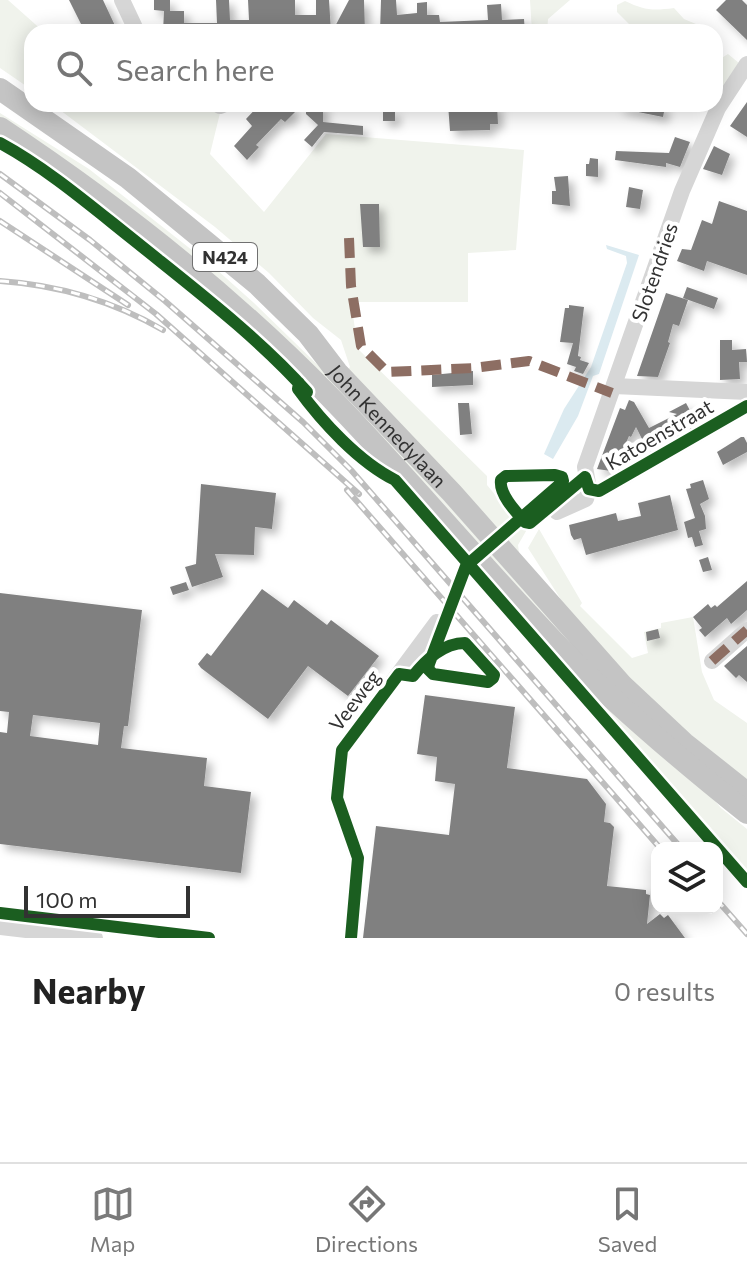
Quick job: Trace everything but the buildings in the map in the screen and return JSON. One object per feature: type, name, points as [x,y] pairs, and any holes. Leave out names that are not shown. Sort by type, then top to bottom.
[{"type":"highway","name":"John Kennedylaan","points":[[0,89],[24,106]]},
{"type":"highway","name":"John Kennedylaan","points":[[33,112],[128,178],[257,284],[308,334],[337,372],[452,493],[622,685],[684,743],[747,793]]},
{"type":"highway","name":"John Kennedylaan","points":[[0,128],[107,204],[249,322],[325,392],[394,464],[561,649],[658,741],[747,813]]},
{"type":"street","points":[[122,0],[133,24]]},
{"type":"street","points":[[134,24],[135,0]]},
{"type":"street","name":"Slotendries","points":[[723,96],[747,64]]},
{"type":"street","name":"Slotendries","points":[[589,489],[585,467],[713,112]]},
{"type":"street","name":"Katoenstraat","points":[[614,386],[747,392]]},
{"type":"street","name":"Katoenstraat","points":[[557,512],[586,499],[589,489],[599,491],[747,406]]},
{"type":"street","name":"Veeweg","points":[[351,938],[358,858],[337,798],[342,750],[437,622]]},
{"type":"street","points":[[712,661],[747,630]]},
{"type":"street","points":[[0,927],[95,938]]},
{"type":"shaded area","points":[[0,0],[8,0],[35,24],[24,24],[24,84],[0,68]]},
{"type":"shaded area","points":[[530,0],[570,0],[548,19],[548,24],[532,24]]},
{"type":"shaded area","points":[[625,1],[648,9],[674,8],[684,19],[696,24],[629,24],[617,12],[617,5]]},
{"type":"shaded area","points":[[728,54],[739,63],[723,89],[723,57]]},
{"type":"shaded area","points":[[63,112],[219,112],[210,154],[264,212],[326,134],[524,150],[516,250],[468,253],[468,302],[351,302],[358,349],[487,476],[487,485],[521,526],[529,526],[518,545],[519,553],[346,372],[350,367],[341,340],[215,227]]},
{"type":"shaded area","points":[[0,113],[89,169],[216,269],[254,303],[363,409],[629,708],[383,442],[0,119]]},
{"type":"shaded area","points":[[606,245],[639,255],[599,374],[593,376],[578,416],[553,459],[544,454],[564,409],[591,367],[627,263],[626,256],[607,249]]},
{"type":"shaded area","points":[[539,529],[582,603],[580,606],[632,658],[648,653],[644,632],[661,628],[661,623],[693,617],[702,672],[714,700],[747,723],[747,779],[720,762],[672,723],[563,609],[560,598],[528,548]]},
{"type":"shaded area","points":[[514,611],[702,786],[721,808],[747,829],[747,877],[723,850],[723,842],[716,842]]},
{"type":"railway","points":[[0,174],[90,240],[165,301],[303,422],[351,470],[676,842]]},
{"type":"railway","points":[[0,193],[156,314],[359,494]]},
{"type":"railway","points":[[0,221],[128,305]]},
{"type":"railway","points":[[0,281],[64,290],[104,302],[163,330]]},
{"type":"railway","points":[[347,490],[655,842]]},
{"type":"railway","points":[[723,907],[747,934]]},
{"type":"marked path","points":[[349,238],[351,286],[361,346],[387,372],[474,368],[529,361],[612,393]]},
{"type":"marked path","points":[[712,661],[747,630]]},
{"type":"cycle path","points":[[0,143],[69,189],[202,294],[307,392]]},
{"type":"cycle path","points":[[299,383],[298,389],[318,415],[368,463],[395,480],[747,882]]},
{"type":"cycle path","points":[[351,938],[358,858],[337,798],[342,750],[399,674],[413,676],[429,659],[436,654],[442,649],[465,643],[494,675],[493,678],[488,682],[433,674],[428,669],[429,664],[466,566],[558,486],[563,481],[562,477],[555,475],[506,476],[501,480],[508,502],[521,518],[525,522],[530,523],[585,477],[589,489],[599,491],[747,406]]},
{"type":"cycle path","points":[[0,913],[209,938]]}]
